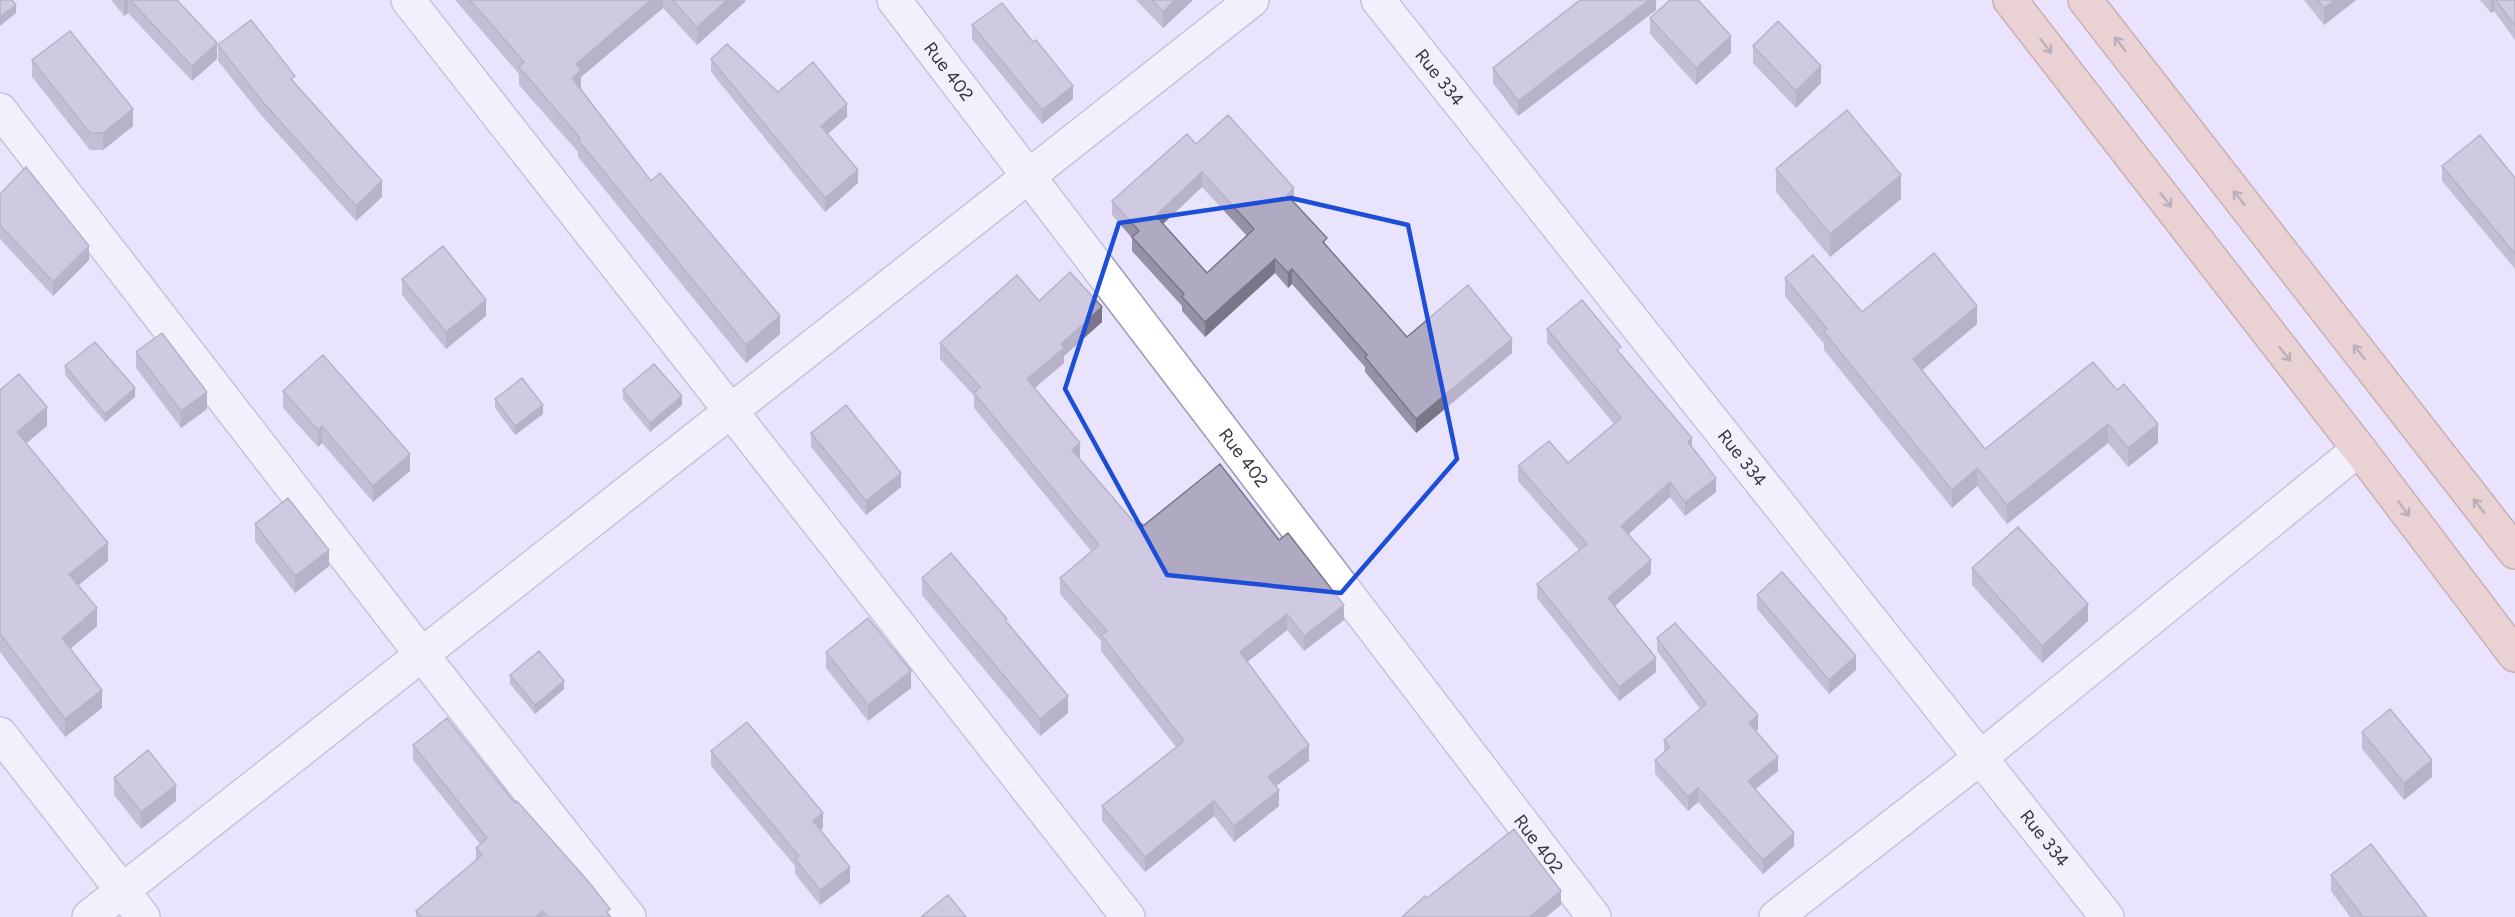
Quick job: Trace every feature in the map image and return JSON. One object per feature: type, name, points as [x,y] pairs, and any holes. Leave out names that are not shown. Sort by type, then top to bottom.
[{"type":"main road","points":[[2010,0],[2359,449],[2515,655]]},
{"type":"main road","points":[[2085,0],[2512,541]]},
{"type":"street","points":[[408,0],[1128,917]]},
{"type":"street","name":"Rue 402","points":[[894,0],[1594,917]]},
{"type":"street","points":[[89,917],[1252,0]]},
{"type":"street","name":"Rue 334","points":[[1378,0],[2106,917]]},
{"type":"street","points":[[0,110],[422,655],[629,917]]},
{"type":"street","points":[[1776,917],[1980,758],[2359,449]]},
{"type":"street","points":[[0,734],[143,917]]},
{"type":"highlighted area","points":[[1291,198],[1408,225],[1457,459],[1341,593],[1167,575],[1065,389],[1119,223]]},
{"type":"building","points":[[0,0],[12,0],[16,5],[0,17]]},
{"type":"building","points":[[130,0],[177,0],[217,43],[192,66]]},
{"type":"building","points":[[470,0],[651,0],[576,64],[581,70],[572,78],[651,181],[660,173],[780,316],[746,345],[578,140],[580,138],[519,67],[524,62]]},
{"type":"building","points":[[672,0],[727,0],[697,27]]},
{"type":"building","points":[[1152,0],[1175,0],[1163,12]]},
{"type":"building","points":[[1580,0],[1649,0],[1518,101],[1493,68]]},
{"type":"building","points":[[1670,0],[1698,0],[1731,36],[1696,68],[1650,18]]},
{"type":"building","points":[[2317,0],[2335,0],[2324,8]]},
{"type":"building","points":[[2496,0],[2515,0],[2515,26]]},
{"type":"building","points":[[1002,3],[1073,86],[1042,110],[972,25]]},
{"type":"building","points":[[251,20],[295,76],[291,79],[382,181],[356,206],[261,100],[218,45]]},
{"type":"building","points":[[1778,21],[1821,66],[1796,91],[1753,46]]},
{"type":"building","points":[[70,31],[133,109],[103,133],[90,133],[32,60]]},
{"type":"building","points":[[727,44],[778,92],[813,62],[847,104],[821,126],[858,170],[825,198],[711,59]]},
{"type":"building","points":[[1847,110],[1901,175],[1830,234],[1776,169]]},
{"type":"building","points":[[1228,115],[1294,188],[1287,195],[1327,238],[1323,242],[1407,337],[1468,285],[1512,339],[1416,419],[1365,357],[1367,355],[1292,269],[1288,273],[1275,259],[1205,322],[1182,297],[1184,294],[1132,237],[1139,231],[1112,201],[1187,134],[1196,144]],"holes":[[[1202,172],[1254,229],[1207,273],[1156,216],[1151,220]]]},
{"type":"building","points":[[2480,135],[2515,178],[2515,254],[2442,166]]},
{"type":"building","points":[[26,167],[89,246],[53,282],[0,225],[0,194]]},
{"type":"building","points":[[443,246],[486,300],[446,332],[402,279]]},
{"type":"building","points":[[1934,253],[1977,306],[1913,359],[1985,449],[2093,362],[2117,390],[2124,384],[2158,424],[2128,448],[2108,424],[2007,505],[1977,468],[1952,490],[1824,332],[1827,329],[1785,278],[1813,255],[1862,312]]},
{"type":"building","points":[[1070,272],[1102,307],[1061,344],[1064,348],[1027,379],[1080,443],[1072,450],[1138,527],[1142,524],[1143,526],[1220,464],[1279,540],[1288,533],[1344,605],[1304,636],[1287,614],[1240,652],[1309,745],[1268,777],[1279,790],[1234,826],[1214,801],[1145,857],[1102,806],[1184,741],[1101,635],[1107,631],[1060,578],[1099,545],[974,393],[980,387],[940,343],[1017,275],[1039,301]]},
{"type":"building","points":[[1582,300],[1621,347],[1617,350],[1692,438],[1688,442],[1716,478],[1685,502],[1670,482],[1621,526],[1651,560],[1608,598],[1656,658],[1619,687],[1537,584],[1587,544],[1518,466],[1549,441],[1568,463],[1621,418],[1547,329]]},
{"type":"building","points":[[162,333],[207,392],[181,411],[136,352]]},
{"type":"building","points":[[95,342],[135,388],[105,414],[65,366]]},
{"type":"building","points":[[323,355],[410,454],[373,486],[322,426],[318,430],[283,391]]},
{"type":"building","points":[[654,364],[682,396],[650,423],[623,390]]},
{"type":"building","points":[[19,374],[47,407],[17,432],[108,543],[69,574],[97,608],[62,638],[102,690],[65,719],[0,634],[0,390]]},
{"type":"building","points":[[522,378],[543,405],[515,426],[495,399]]},
{"type":"building","points":[[846,405],[901,473],[866,501],[811,433]]},
{"type":"building","points":[[288,498],[329,550],[295,576],[255,524]]},
{"type":"building","points":[[2018,527],[2088,604],[2042,646],[1972,568]]},
{"type":"building","points":[[951,553],[1068,696],[1040,719],[922,578]]},
{"type":"building","points":[[1782,572],[1856,656],[1829,680],[1757,595]]},
{"type":"building","points":[[868,618],[911,671],[868,705],[826,652]]},
{"type":"building","points":[[1675,623],[1758,715],[1749,723],[1778,757],[1748,781],[1794,833],[1763,860],[1698,788],[1688,797],[1655,760],[1670,747],[1664,740],[1706,704],[1657,638]]},
{"type":"building","points":[[539,651],[564,681],[535,705],[510,675]]},
{"type":"building","points":[[2390,709],[2432,760],[2404,783],[2362,732]]},
{"type":"building","points":[[447,718],[515,803],[517,801],[588,881],[610,909],[607,912],[611,917],[548,917],[543,911],[536,917],[421,917],[416,911],[482,855],[476,848],[487,838],[413,745]]},
{"type":"building","points":[[747,722],[823,813],[813,821],[850,867],[820,890],[795,859],[799,856],[711,751]]},
{"type":"building","points":[[148,750],[176,785],[141,812],[114,778]]},
{"type":"building","points":[[1514,829],[1561,891],[1529,917],[1402,917],[1425,896],[1427,898]]},
{"type":"building","points":[[2371,844],[2427,917],[2363,917],[2331,875]]},
{"type":"building","points":[[948,895],[966,917],[921,917]]}]
